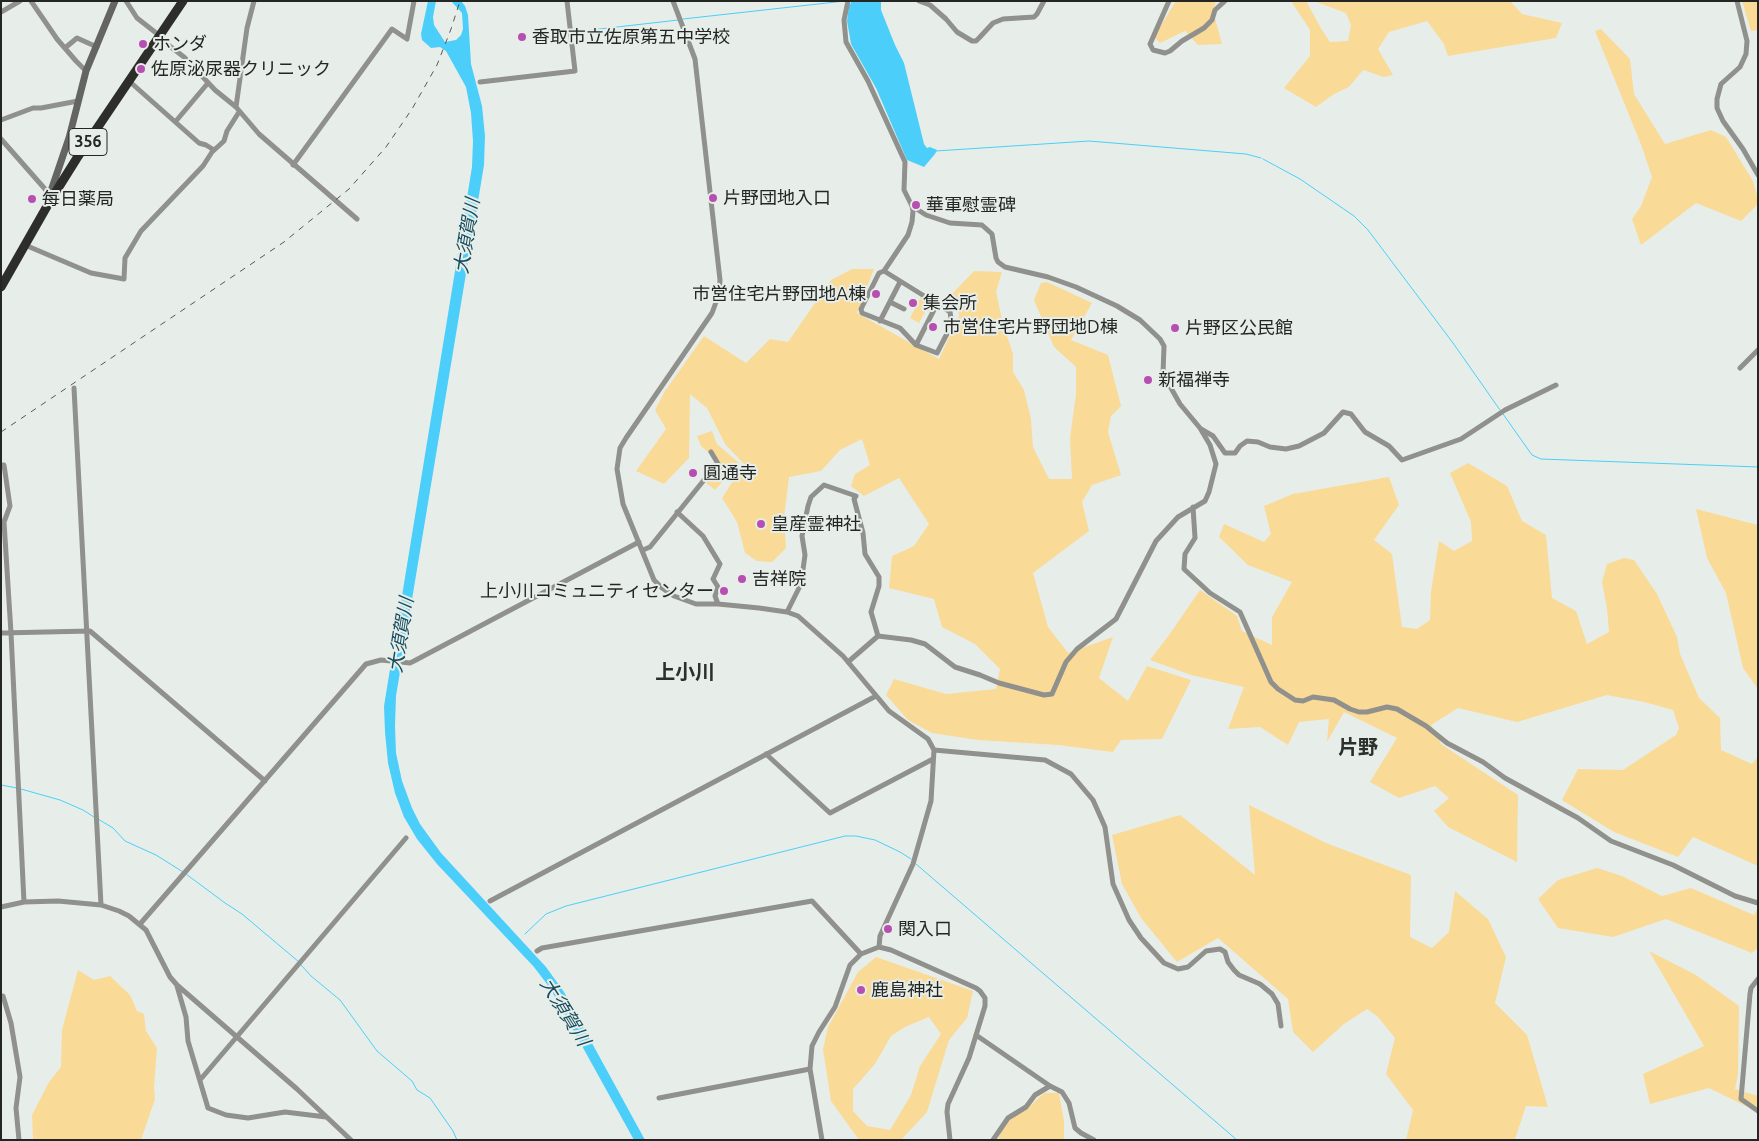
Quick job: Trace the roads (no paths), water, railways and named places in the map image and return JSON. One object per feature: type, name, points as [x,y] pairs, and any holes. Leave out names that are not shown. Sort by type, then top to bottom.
[{"type":"highway","name":"356","points":[[1,288],[50,201],[77,158],[184,1]]},
{"type":"street","points":[[1,12],[20,1]]},
{"type":"street","points":[[31,1],[65,48],[86,71]]},
{"type":"street","points":[[50,201],[52,188],[69,138],[86,71],[115,1]]},
{"type":"street","points":[[126,1],[137,18],[184,57],[259,134],[357,219]]},
{"type":"street","points":[[25,245],[91,273],[124,279],[125,258],[141,231],[203,166],[214,150],[224,141],[237,110],[247,28],[254,1]]},
{"type":"street","points":[[293,165],[392,29],[407,39],[414,1]]},
{"type":"street","points":[[480,82],[575,71],[567,1]]},
{"type":"street","points":[[673,1],[695,59],[719,287],[712,313],[629,433],[619,453],[618,469],[623,504],[654,580],[662,588],[685,602],[787,612],[798,616],[848,662],[896,717],[928,739],[934,750],[931,801],[915,855],[880,936],[879,947]]},
{"type":"street","points":[[848,1],[844,20],[846,42],[868,81],[905,162],[904,190],[912,206],[912,222],[908,234],[884,271],[879,273],[861,309],[862,313],[900,328],[916,345],[937,353],[952,324],[950,312],[884,271]]},
{"type":"street","points":[[919,1],[930,4],[957,32],[972,41],[979,38],[993,23],[1003,19],[1034,16],[1044,1]]},
{"type":"street","points":[[1168,1],[1150,44],[1153,50],[1165,53],[1204,28],[1212,20],[1215,10],[1225,1]]},
{"type":"street","points":[[1737,1],[1747,41],[1746,54],[1740,67],[1721,84],[1717,98],[1717,108],[1723,121],[1743,149],[1758,175]]},
{"type":"street","points":[[65,48],[78,38],[97,47]]},
{"type":"street","points":[[129,81],[199,143],[214,150]]},
{"type":"street","points":[[176,121],[208,83]]},
{"type":"street","points":[[1,120],[33,108],[78,101]]},
{"type":"street","points":[[1,139],[45,189],[50,201]]},
{"type":"street","points":[[848,662],[878,636],[911,640],[925,644],[955,668],[999,683],[1044,695],[1052,694],[1066,662],[1077,649],[1116,618],[1156,541],[1178,517],[1204,501],[1209,492],[1216,464],[1210,445],[1200,428],[1180,404],[1163,374],[1164,346],[1160,339],[1140,320],[1118,306],[1076,287],[1048,277],[1005,267],[996,258],[992,234],[982,225],[950,223],[931,217],[912,206]]},
{"type":"street","points":[[880,321],[900,282]]},
{"type":"street","points":[[890,302],[904,309]]},
{"type":"street","points":[[916,345],[937,304]]},
{"type":"street","points":[[1740,368],[1758,350]]},
{"type":"street","points":[[1200,428],[1213,436],[1225,453],[1235,453],[1247,441],[1258,442],[1270,447],[1286,448],[1299,446],[1319,436],[1343,412],[1351,414],[1365,432],[1389,446],[1402,460],[1461,439],[1505,410],[1556,385]]},
{"type":"street","points":[[74,388],[101,905]]},
{"type":"street","points":[[643,550],[650,546],[704,480],[720,468],[711,452]]},
{"type":"street","points":[[1,465],[4,465],[10,506],[3,522],[11,632],[24,902]]},
{"type":"street","points":[[787,612],[801,584],[805,555],[802,536],[808,506],[811,497],[824,485],[856,496],[854,500],[863,533],[865,554],[879,576],[879,586],[871,612],[878,636]]},
{"type":"street","points":[[1193,507],[1195,538],[1185,554],[1184,569],[1210,593],[1240,612],[1271,682],[1278,689],[1295,700],[1313,698],[1334,700],[1359,712],[1387,707],[1397,709],[1426,726],[1456,749],[1483,762],[1505,778],[1578,818],[1611,841],[1673,865],[1729,893],[1758,903]]},
{"type":"street","points":[[677,512],[703,536],[720,564],[713,579],[718,587],[715,596],[718,604]]},
{"type":"street","points":[[140,924],[362,668],[372,661],[388,659],[407,662],[414,661],[639,542]]},
{"type":"street","points":[[1,633],[90,631],[265,781]]},
{"type":"street","points":[[490,901],[876,696]]},
{"type":"street","points":[[934,750],[1045,760],[1071,774],[1093,800],[1105,826],[1113,884],[1129,920],[1142,938],[1164,963],[1178,969],[1188,967],[1206,951],[1220,949],[1225,952],[1228,962],[1234,970],[1240,975],[1260,984],[1272,994],[1278,1004],[1280,1026]]},
{"type":"street","points":[[766,754],[830,813],[933,759]]},
{"type":"street","points":[[200,1080],[406,838]]},
{"type":"street","points":[[1,907],[24,902],[58,901],[101,905],[119,911],[140,924],[146,930],[170,977],[177,985],[236,1038],[297,1088],[351,1140]]},
{"type":"street","points":[[537,951],[542,948],[812,901],[861,954]]},
{"type":"street","points":[[822,1140],[810,1069],[812,1046],[841,996],[849,968],[861,954],[879,947],[915,960],[980,990],[986,1002],[969,1058],[948,1104],[950,1140]]},
{"type":"street","points":[[1758,979],[1751,988],[1750,994],[1741,1099],[1758,1111]]},
{"type":"street","points":[[177,985],[186,1017],[188,1041],[208,1108],[226,1115],[248,1118],[285,1112],[326,1118]]},
{"type":"street","points":[[1,996],[3,996],[11,1023],[20,1077],[16,1108],[19,1140]]},
{"type":"street","points":[[976,1035],[1050,1086],[1062,1092],[1067,1099],[1075,1128],[1081,1134],[1094,1140]]},
{"type":"street","points":[[659,1098],[810,1069]]},
{"type":"street","points":[[993,1140],[1008,1118],[1026,1107],[1035,1095],[1050,1086]]},
{"type":"water","name":"大須賀川","points":[[428,1],[436,1],[433,17],[434,25],[445,42],[456,40],[461,35],[463,29],[462,13],[451,1],[461,1],[465,6],[468,15],[471,64],[482,106],[485,136],[484,165],[396,696],[396,753],[402,781],[420,824],[441,853],[546,967],[564,992],[645,1140],[634,1140],[550,988],[534,967],[437,864],[417,839],[404,817],[395,793],[388,763],[384,706],[472,167],[471,113],[466,87],[446,51],[440,47],[431,48],[422,40],[421,34]]},
{"type":"water","points":[[852,1],[881,1],[881,10],[904,63],[924,144],[927,148],[930,147],[937,150],[924,167],[907,160],[876,88],[851,44],[847,21],[849,6]]},
{"type":"waterway","points":[[683,19],[845,1]]},
{"type":"waterway","points":[[574,32],[678,20]]},
{"type":"waterway","points":[[936,151],[1089,141],[1246,154],[1261,158]]},
{"type":"waterway","points":[[1263,159],[1300,179],[1354,216],[1368,230],[1453,343],[1500,410]]},
{"type":"waterway","points":[[1503,414],[1532,455],[1541,459],[1758,467]]},
{"type":"waterway","points":[[1,785],[17,788]]},
{"type":"waterway","points":[[21,789],[60,800],[94,817]]},
{"type":"waterway","points":[[98,819],[113,828],[125,841],[156,855],[183,872]]},
{"type":"waterway","points":[[525,934],[546,914],[566,906],[845,836],[875,840],[911,859]]},
{"type":"waterway","points":[[916,864],[1237,1140]]},
{"type":"waterway","points":[[186,874],[242,914],[299,962]]},
{"type":"waterway","points":[[301,965],[311,976],[340,1000],[377,1051],[412,1081],[417,1090],[430,1098],[453,1131],[457,1140]]},
{"type":"railway","points":[[1,432],[284,242],[349,189],[386,147],[412,109],[437,65],[460,1]]},
{"type":"place","name":"香取市立佐原第五中学校","points":[[522,37]]},
{"type":"place","name":"ホンダ","points":[[143,44]]},
{"type":"place","name":"佐原泌尿器クリニック","points":[[141,69]]},
{"type":"place","name":"片野団地入口","points":[[713,198]]},
{"type":"place","name":"每日薬局","points":[[32,199]]},
{"type":"place","name":"華軍慰霊碑","points":[[916,205]]},
{"type":"place","name":"市営住宅片野団地A棟","points":[[876,294]]},
{"type":"place","name":"集会所","points":[[913,303]]},
{"type":"place","name":"市営住宅片野団地D棟","points":[[933,327]]},
{"type":"place","name":"片野区公民館","points":[[1175,328]]},
{"type":"place","name":"新福禅寺","points":[[1148,380]]},
{"type":"place","name":"圓通寺","points":[[693,473]]},
{"type":"place","name":"皇産霊神社","points":[[761,524]]},
{"type":"place","name":"吉祥院","points":[[742,579]]},
{"type":"place","name":"上小川コミュニティセンター","points":[[724,591]]},
{"type":"place","name":"関入口","points":[[888,929]]},
{"type":"place","name":"鹿島神社","points":[[861,990]]},
{"type":"district","name":"上小川","points":[[685,672]]},
{"type":"district","name":"片野","points":[[1358,747]]}]
